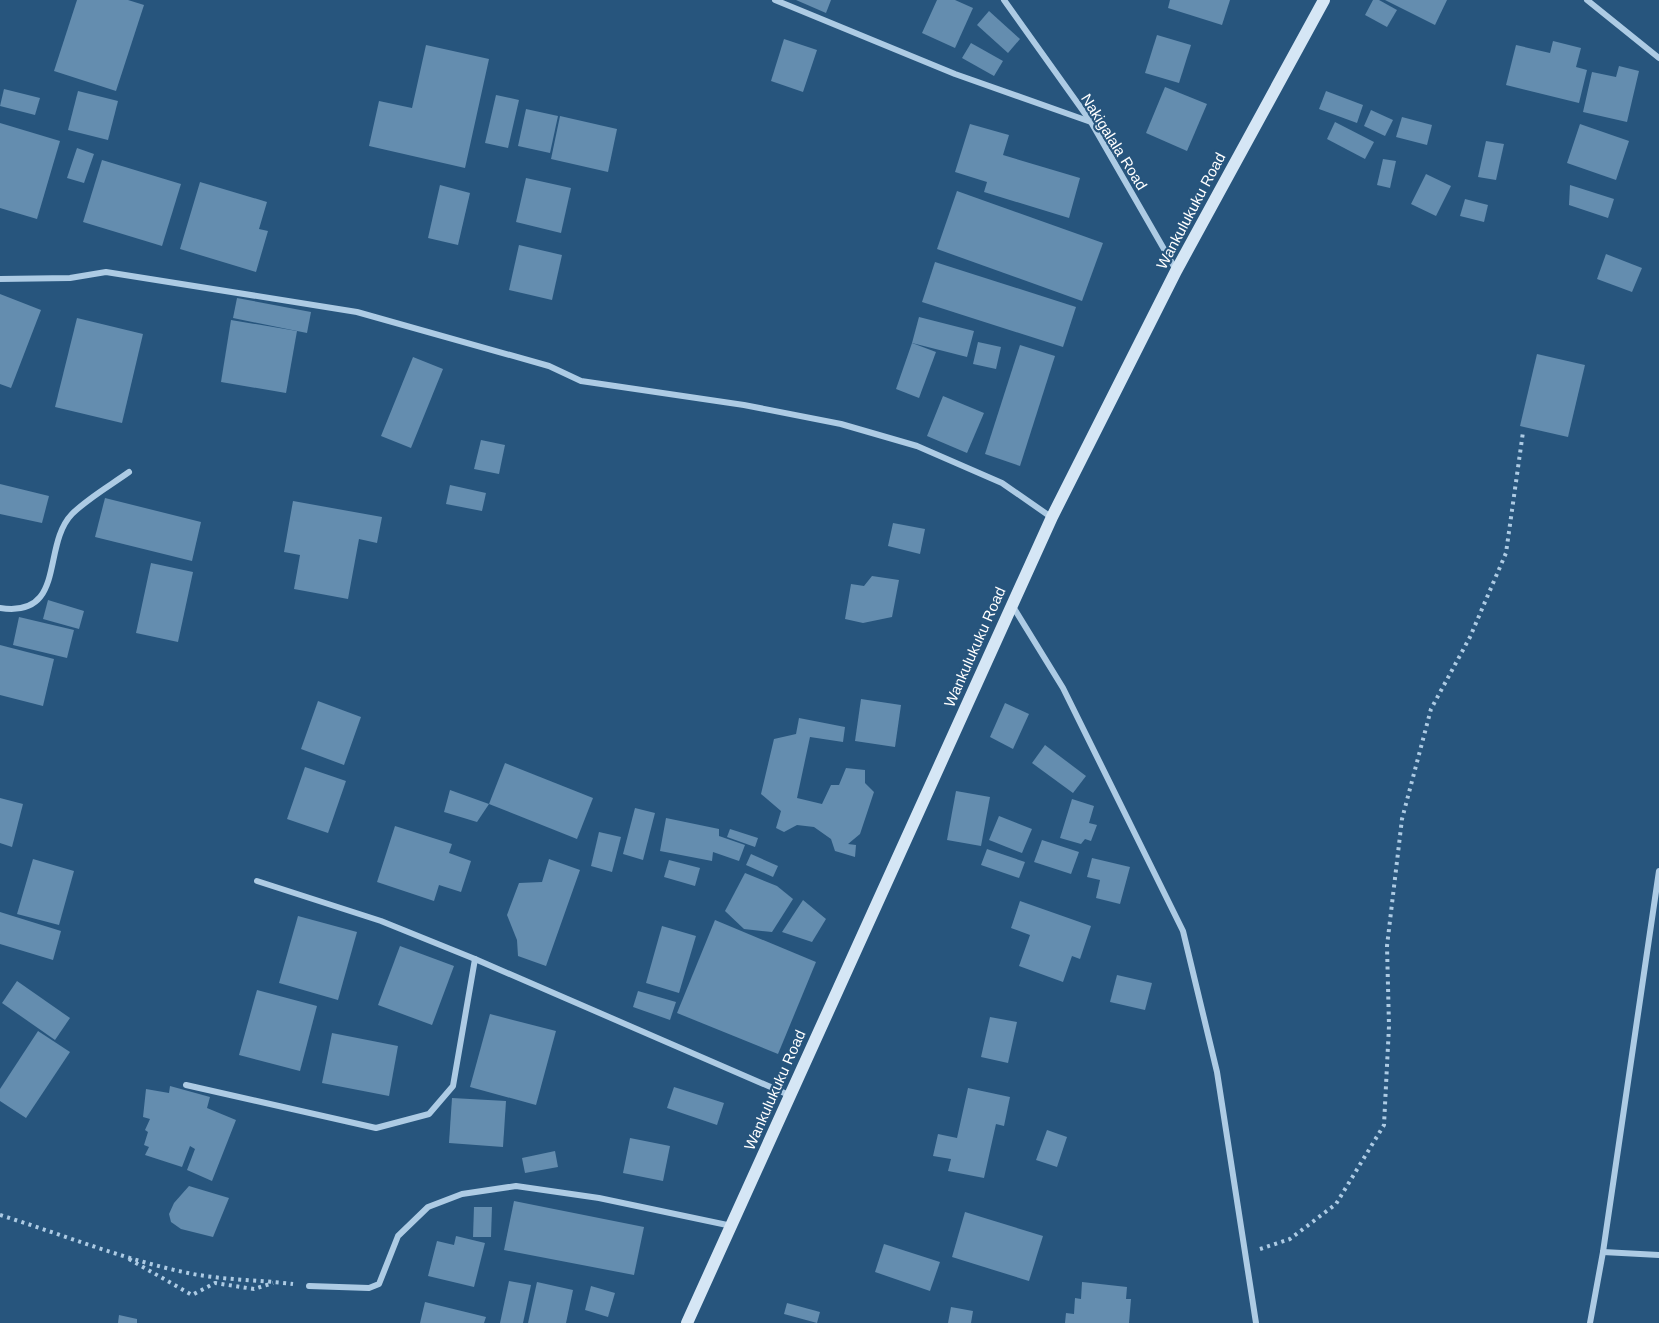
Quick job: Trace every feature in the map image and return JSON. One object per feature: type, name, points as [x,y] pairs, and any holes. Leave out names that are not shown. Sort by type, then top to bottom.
[{"type":"main road","name":"Wankulukuku Road","points":[[687,1323],[1052,517],[1176,271],[1324,0]]},
{"type":"street","points":[[775,0],[955,74],[1091,122]]},
{"type":"street","name":"Nakigalala Road","points":[[1004,0],[1091,122],[1176,271]]},
{"type":"street","points":[[1587,0],[1659,58]]},
{"type":"street","points":[[0,279],[70,278],[106,272],[357,312],[549,366],[581,381],[755,407],[841,424],[916,446],[1002,483],[1052,517]]},
{"type":"street","points":[[0,608],[18,611],[38,601],[50,578],[56,546],[71,515],[129,472]]},
{"type":"street","points":[[1011,605],[1063,688],[1183,931],[1217,1072],[1256,1323]]},
{"type":"street","points":[[1590,1323],[1603,1252],[1659,871]]},
{"type":"street","points":[[257,881],[381,921],[476,959],[789,1095]]},
{"type":"street","points":[[186,1085],[376,1128],[429,1114],[453,1086],[476,959]]},
{"type":"street","points":[[309,1286],[369,1288],[379,1284],[398,1236],[428,1207],[462,1194],[516,1186],[599,1198],[732,1226]]},
{"type":"street","points":[[1603,1252],[1659,1255]]},
{"type":"path","points":[[1245,1253],[1290,1239],[1336,1204],[1384,1125],[1389,1026],[1387,946],[1402,819],[1431,709],[1470,637],[1506,554],[1523,432]]},
{"type":"path","points":[[0,1215],[123,1256],[194,1274],[309,1286]]},
{"type":"path","points":[[123,1256],[192,1295],[215,1283],[254,1289],[277,1282]]},
{"type":"building","points":[[77,0],[128,0],[144,5],[116,91],[54,71]]},
{"type":"building","points":[[796,0],[831,0],[826,13]]},
{"type":"building","points":[[937,0],[955,0],[973,8],[955,48],[922,33]]},
{"type":"building","points":[[1170,0],[1230,0],[1222,25],[1168,8]]},
{"type":"building","points":[[1373,0],[1379,0],[1397,10],[1387,27],[1365,15]]},
{"type":"building","points":[[1385,0],[1447,0],[1435,25]]},
{"type":"building","points":[[989,11],[1020,39],[1008,53],[977,25]]},
{"type":"building","points":[[1157,35],[1191,45],[1179,83],[1145,73]]},
{"type":"building","points":[[784,39],[817,50],[803,92],[771,81]]},
{"type":"building","points":[[1553,41],[1581,48],[1576,67],[1587,70],[1579,103],[1506,85],[1516,45],[1550,53]]},
{"type":"building","points":[[971,43],[1003,61],[994,76],[962,58]]},
{"type":"building","points":[[426,45],[489,59],[465,168],[369,146],[379,101],[412,108]]},
{"type":"building","points":[[1619,66],[1639,71],[1627,122],[1583,112],[1592,72],[1616,77]]},
{"type":"building","points":[[1165,87],[1207,104],[1187,151],[1146,133]]},
{"type":"building","points":[[4,89],[40,98],[35,115],[0,106]]},
{"type":"building","points":[[78,91],[118,101],[108,140],[68,130]]},
{"type":"building","points":[[1326,91],[1363,105],[1357,123],[1319,109]]},
{"type":"building","points":[[496,95],[519,100],[508,148],[485,143]]},
{"type":"building","points":[[526,109],[558,116],[550,153],[518,146]]},
{"type":"building","points":[[1371,110],[1393,120],[1385,136],[1364,126]]},
{"type":"building","points":[[560,116],[617,129],[608,172],[551,159]]},
{"type":"building","points":[[1402,117],[1432,125],[1427,145],[1396,137]]},
{"type":"building","points":[[1335,122],[1374,142],[1365,159],[1327,139]]},
{"type":"building","points":[[0,123],[60,141],[37,219],[0,208]]},
{"type":"building","points":[[970,124],[1009,135],[1003,155],[1080,178],[1069,218],[984,192],[987,182],[955,172]]},
{"type":"building","points":[[1580,124],[1629,141],[1616,180],[1567,163]]},
{"type":"building","points":[[1486,141],[1504,144],[1496,180],[1478,177]]},
{"type":"building","points":[[77,148],[94,154],[84,183],[67,178]]},
{"type":"building","points":[[1383,159],[1396,161],[1390,188],[1377,185]]},
{"type":"building","points":[[102,160],[181,184],[162,246],[83,222]]},
{"type":"building","points":[[1426,174],[1451,186],[1436,216],[1411,204]]},
{"type":"building","points":[[526,178],[571,188],[561,233],[516,222]]},
{"type":"building","points":[[200,182],[267,202],[259,229],[268,231],[256,272],[180,249]]},
{"type":"building","points":[[440,185],[470,193],[458,245],[428,238]]},
{"type":"building","points":[[1570,185],[1614,199],[1608,218],[1569,205]]},
{"type":"building","points":[[957,191],[1103,243],[1082,301],[937,249]]},
{"type":"building","points":[[1465,199],[1488,205],[1484,222],[1460,216]]},
{"type":"building","points":[[519,245],[562,255],[552,300],[509,290]]},
{"type":"building","points":[[1606,254],[1642,268],[1632,292],[1597,279]]},
{"type":"building","points":[[935,262],[1076,307],[1063,347],[922,302]]},
{"type":"building","points":[[0,294],[41,310],[11,388],[0,384]]},
{"type":"building","points":[[237,298],[311,312],[307,333],[233,318]]},
{"type":"building","points":[[919,317],[974,331],[967,357],[912,343]]},
{"type":"building","points":[[77,318],[143,334],[122,423],[55,407]]},
{"type":"building","points":[[231,320],[297,331],[286,393],[221,382]]},
{"type":"building","points":[[978,342],[1001,347],[996,369],[973,364]]},
{"type":"building","points":[[912,343],[936,352],[919,398],[896,389]]},
{"type":"building","points":[[1020,345],[1055,356],[1020,466],[985,454]]},
{"type":"building","points":[[1537,354],[1585,365],[1568,437],[1520,426]]},
{"type":"building","points":[[413,357],[443,369],[411,448],[381,436]]},
{"type":"building","points":[[943,396],[984,413],[967,453],[927,436]]},
{"type":"building","points":[[481,440],[505,445],[499,474],[474,469]]},
{"type":"building","points":[[0,484],[49,496],[42,523],[0,514]]},
{"type":"building","points":[[450,485],[486,493],[482,511],[446,504]]},
{"type":"building","points":[[105,498],[201,522],[192,561],[95,537]]},
{"type":"building","points":[[293,501],[382,517],[377,543],[359,539],[348,599],[294,589],[300,555],[284,552]]},
{"type":"building","points":[[893,523],[925,529],[920,554],[888,546]]},
{"type":"building","points":[[151,563],[193,572],[178,642],[136,633]]},
{"type":"building","points":[[872,576],[899,580],[892,617],[863,623],[845,619],[851,584],[864,586]]},
{"type":"building","points":[[48,600],[84,611],[79,629],[43,619]]},
{"type":"building","points":[[19,617],[74,630],[67,658],[13,645]]},
{"type":"building","points":[[0,645],[54,659],[43,706],[0,695]]},
{"type":"building","points":[[861,699],[901,705],[895,747],[855,741]]},
{"type":"building","points":[[318,701],[361,717],[344,765],[301,749]]},
{"type":"building","points":[[1005,703],[1029,714],[1013,749],[990,737]]},
{"type":"building","points":[[799,718],[845,727],[843,742],[810,737],[797,798],[822,804],[831,785],[839,785],[846,768],[865,770],[865,783],[874,792],[860,834],[848,844],[856,845],[855,857],[835,851],[831,839],[814,827],[797,825],[784,832],[776,828],[781,811],[761,794],[774,739],[796,734]]},
{"type":"building","points":[[1045,745],[1086,776],[1073,793],[1032,763]]},
{"type":"building","points":[[505,763],[593,798],[577,839],[489,804]]},
{"type":"building","points":[[305,767],[346,781],[328,833],[287,819]]},
{"type":"building","points":[[450,790],[489,804],[477,822],[444,812]]},
{"type":"building","points":[[956,791],[990,797],[981,846],[947,840]]},
{"type":"building","points":[[0,798],[23,804],[12,847],[0,843]]},
{"type":"building","points":[[1072,799],[1094,806],[1089,823],[1097,825],[1091,841],[1085,839],[1081,844],[1060,838]]},
{"type":"building","points":[[635,808],[655,813],[643,860],[623,854]]},
{"type":"building","points":[[999,816],[1032,829],[1022,853],[989,840]]},
{"type":"building","points":[[666,818],[719,829],[719,836],[745,845],[739,861],[713,852],[712,861],[660,851]]},
{"type":"building","points":[[395,826],[452,844],[449,853],[471,861],[461,892],[439,885],[434,901],[377,882]]},
{"type":"building","points":[[730,829],[758,838],[755,847],[727,837]]},
{"type":"building","points":[[599,832],[621,837],[612,872],[591,866]]},
{"type":"building","points":[[1042,840],[1079,852],[1071,874],[1034,862]]},
{"type":"building","points":[[987,849],[1025,862],[1019,878],[981,865]]},
{"type":"building","points":[[751,854],[778,866],[773,877],[746,865]]},
{"type":"building","points":[[1092,858],[1130,867],[1120,904],[1096,898],[1100,880],[1087,877]]},
{"type":"building","points":[[33,859],[74,871],[59,925],[17,914]]},
{"type":"building","points":[[549,859],[580,870],[546,966],[518,956],[517,940],[507,915],[519,883],[542,882]]},
{"type":"building","points":[[669,860],[700,868],[695,886],[664,877]]},
{"type":"building","points":[[745,873],[777,886],[793,899],[772,932],[744,929],[725,911]]},
{"type":"building","points":[[803,900],[826,919],[812,942],[782,932]]},
{"type":"building","points":[[1020,901],[1091,926],[1080,959],[1072,956],[1063,982],[1019,966],[1030,935],[1011,928]]},
{"type":"building","points":[[0,912],[61,931],[53,960],[0,944]]},
{"type":"building","points":[[298,916],[357,932],[338,1000],[279,983]]},
{"type":"building","points":[[715,920],[816,962],[778,1054],[677,1013]]},
{"type":"building","points":[[662,926],[696,936],[679,993],[646,983]]},
{"type":"building","points":[[400,946],[454,966],[432,1025],[378,1005]]},
{"type":"building","points":[[1117,975],[1152,983],[1145,1010],[1110,1002]]},
{"type":"building","points":[[17,981],[70,1018],[55,1040],[2,1003]]},
{"type":"building","points":[[257,990],[317,1006],[300,1071],[239,1055]]},
{"type":"building","points":[[638,991],[676,1002],[670,1020],[633,1007]]},
{"type":"building","points":[[490,1014],[556,1031],[536,1105],[470,1087]]},
{"type":"building","points":[[990,1017],[1017,1022],[1008,1063],[981,1057]]},
{"type":"building","points":[[38,1031],[70,1052],[26,1118],[0,1101],[0,1089]]},
{"type":"building","points":[[332,1033],[398,1046],[389,1096],[322,1083]]},
{"type":"building","points":[[170,1086],[210,1097],[207,1108],[236,1120],[212,1181],[187,1170],[195,1149],[190,1146],[182,1167],[145,1155],[149,1147],[144,1145],[148,1132],[145,1130],[150,1119],[143,1117],[146,1089],[169,1093]]},
{"type":"building","points":[[674,1087],[724,1103],[717,1125],[667,1108]]},
{"type":"building","points":[[968,1088],[1010,1097],[1004,1126],[996,1124],[984,1178],[948,1171],[951,1159],[933,1156],[938,1134],[957,1138]]},
{"type":"building","points":[[452,1098],[506,1101],[503,1147],[449,1143]]},
{"type":"building","points":[[1047,1130],[1067,1137],[1057,1167],[1036,1160]]},
{"type":"building","points":[[630,1138],[670,1146],[663,1181],[623,1173]]},
{"type":"building","points":[[555,1151],[558,1167],[525,1173],[522,1158]]},
{"type":"building","points":[[189,1186],[229,1198],[213,1237],[181,1229],[171,1222],[169,1214],[174,1203]]},
{"type":"building","points":[[514,1201],[644,1227],[634,1275],[504,1250]]},
{"type":"building","points":[[474,1207],[492,1207],[491,1237],[473,1237]]},
{"type":"building","points":[[965,1212],[1043,1236],[1029,1281],[952,1257]]},
{"type":"building","points":[[456,1236],[485,1243],[474,1287],[428,1276],[437,1241],[454,1245]]},
{"type":"building","points":[[884,1244],[940,1262],[930,1291],[875,1272]]},
{"type":"building","points":[[509,1281],[531,1285],[523,1323],[500,1323]]},
{"type":"building","points":[[537,1282],[573,1290],[566,1323],[528,1323]]},
{"type":"building","points":[[1082,1282],[1127,1287],[1126,1299],[1131,1299],[1129,1323],[1065,1323],[1066,1313],[1074,1314],[1075,1298],[1081,1299]]},
{"type":"building","points":[[591,1286],[615,1293],[608,1317],[585,1310]]},
{"type":"building","points":[[425,1302],[486,1317],[484,1323],[420,1323]]},
{"type":"building","points":[[787,1303],[820,1312],[817,1323],[784,1314]]},
{"type":"building","points":[[951,1307],[973,1311],[971,1323],[948,1323]]},
{"type":"building","points":[[119,1315],[137,1319],[137,1323],[118,1323]]}]
